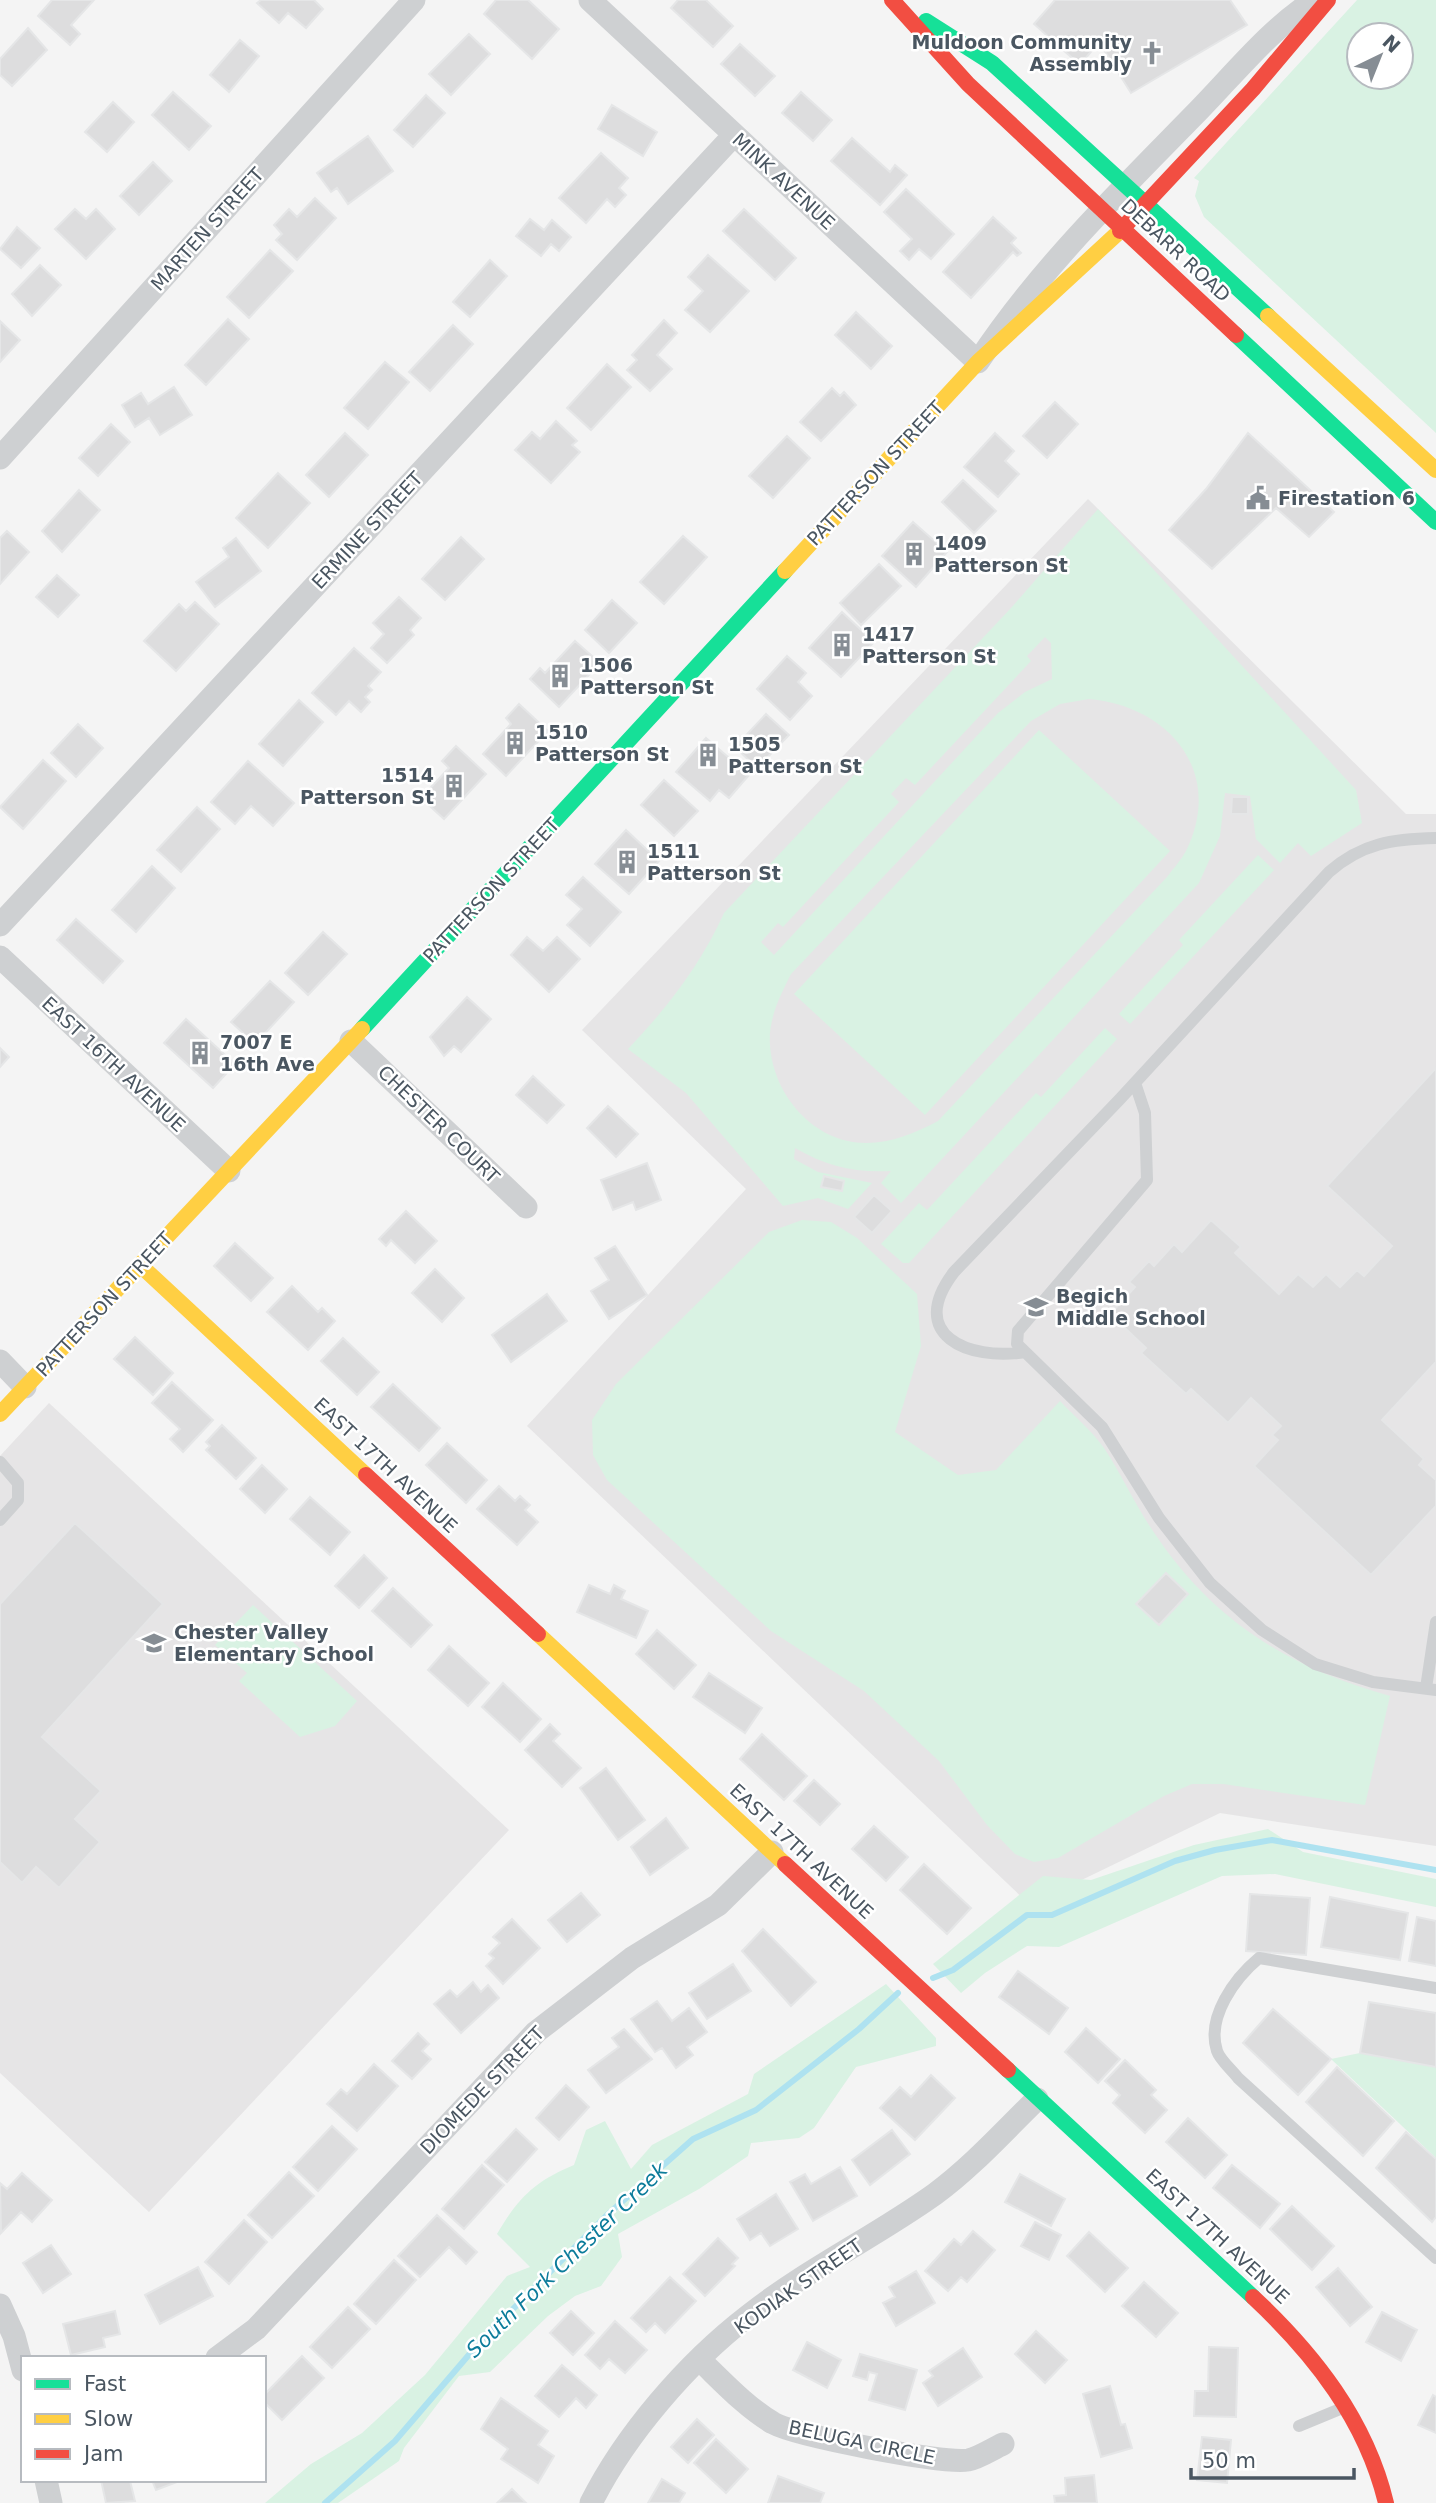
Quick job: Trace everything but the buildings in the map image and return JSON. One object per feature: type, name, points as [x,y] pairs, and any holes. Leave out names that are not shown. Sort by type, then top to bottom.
[{"type":"street","name":"MARTEN STREET","points":[[0,458],[414,0]]},
{"type":"street","name":"MINK AVENUE","points":[[590,0],[978,362]]},
{"type":"street","name":"PATTERSON STREET","points":[[0,1413],[351,1041],[978,362],[1024,297],[1101,209],[1279,28],[1315,0]]},
{"type":"street","name":"PATTERSON STREET","points":[[978,362],[1050,302],[1148,204],[1293,46],[1328,0]]},
{"type":"street","name":"DEBARR ROAD","points":[[893,1],[992,62],[1436,470]]},
{"type":"street","name":"DEBARR ROAD","points":[[893,1],[968,84],[1436,522]]},
{"type":"street","name":"ERMINE STREET","points":[[0,925],[734,135]]},
{"type":"street","points":[[1336,429],[1383,459],[1436,502]]},
{"type":"street","name":"EAST 16TH AVENUE","points":[[0,957],[229,1171]]},
{"type":"street","name":"CHESTER COURT","points":[[351,1041],[526,1207]]},
{"type":"street","name":"EAST 17TH AVENUE","points":[[140,1265],[1289,2331],[1331,2381],[1365,2440],[1386,2503]]},
{"type":"street","points":[[0,1361],[25,1387]]},
{"type":"street","name":"DIOMEDE STREET","points":[[220,2356],[256,2329],[536,2032],[632,1958],[718,1905],[772,1852]]},
{"type":"street","name":"KODIAK STREET","points":[[591,2503],[607,2470],[637,2430],[700,2360],[748,2316],[936,2193],[973,2162],[1037,2099]]},
{"type":"street","points":[[0,2307],[14,2336],[21,2362]]},
{"type":"street","name":"BELUGA CIRCLE","points":[[700,2360],[741,2399],[775,2424],[812,2435],[940,2459],[970,2460],[1003,2444]]},
{"type":"street","points":[[46,2482],[51,2503]]},
{"type":"lane","points":[[1025,1352],[1003,1355],[977,1353],[955,1345],[938,1323],[936,1308],[940,1290],[1345,858],[1371,844],[1393,839],[1436,838]]},
{"type":"lane","points":[[1135,1083],[1145,1113],[1147,1180],[1018,1332],[1017,1344],[1102,1427],[1159,1518],[1210,1583],[1262,1630],[1315,1664],[1373,1682],[1431,1689],[1436,1622]]},
{"type":"lane","points":[[0,1462],[18,1483],[18,1500],[0,1520]]},
{"type":"lane","points":[[1436,1988],[1259,1958],[1241,1972],[1223,2003],[1215,2028],[1217,2052],[1238,2078],[1436,2258]]},
{"type":"lane","points":[[1299,2426],[1346,2407]]},
{"type":"shaded area","name":"Begich Middle School","points":[[1088,499],[1406,814],[1436,814],[1436,1846],[1220,1813],[1030,1905],[527,1426],[746,1189],[582,1030]]},
{"type":"shaded area","name":"Chester Valley Elementary School","points":[[49,1403],[509,1830],[149,2212],[0,2073],[0,1456]]},
{"type":"green space","points":[[1357,0],[1436,0],[1436,433],[1204,217],[1195,196],[1199,181],[1194,178]]},
{"type":"green space","points":[[1098,509],[1356,790],[1362,823],[1311,856],[1298,843],[1280,863],[1256,839],[1250,796],[1225,793],[1220,836],[1199,883],[901,1203],[881,1183],[891,1171],[841,1167],[795,1148],[794,1159],[818,1172],[872,1183],[848,1209],[818,1198],[783,1206],[686,1093],[628,1049],[682,986],[724,913],[1011,608]],"holes":[[[1045,637],[1051,643],[1052,679],[1025,692],[998,713],[774,955],[761,942],[778,923],[783,927],[899,802],[891,794],[906,778],[915,785],[1031,661],[1027,656]],[[1089,699],[1118,704],[1143,715],[1165,729],[1182,748],[1194,770],[1199,795],[1196,822],[1186,851],[1167,877],[938,1121],[885,1141],[847,1141],[829,1135],[800,1113],[788,1098],[773,1064],[770,1045],[773,1017],[791,974],[1031,721],[1060,704]]]},
{"type":"green space","points":[[1039,730],[1170,851],[925,1115],[794,994]]},
{"type":"green space","points":[[1258,855],[1274,870],[1130,1024],[1119,1014],[1183,945],[1179,940]]},
{"type":"green space","points":[[1105,1028],[1117,1039],[909,1263],[903,1263],[881,1244],[919,1203],[927,1210],[1036,1093],[1041,1097]]},
{"type":"green space","points":[[802,1220],[831,1222],[857,1238],[917,1294],[921,1346],[895,1432],[958,1475],[996,1470],[1060,1401],[1104,1448],[1148,1524],[1178,1565],[1229,1617],[1257,1638],[1319,1671],[1390,1696],[1365,1805],[1223,1784],[1192,1784],[1164,1796],[1058,1858],[1034,1862],[1015,1854],[987,1825],[939,1761],[864,1691],[771,1631],[607,1480],[593,1455],[592,1420],[616,1384],[769,1232]]},
{"type":"green space","points":[[253,1605],[357,1701],[335,1726],[300,1737],[239,1681],[247,1673],[215,1645]]},
{"type":"green space","points":[[1268,1829],[1303,1852],[1436,1879],[1436,1907],[1275,1874],[1222,1876],[1059,1947],[1027,1946],[985,1973],[961,1993],[933,1964],[1043,1876],[1091,1880],[1194,1845]]},
{"type":"green space","points":[[886,1984],[936,2038],[936,2046],[856,2067],[814,2128],[799,2138],[751,2143],[748,2156],[699,2189],[618,2234],[622,2257],[601,2286],[575,2296],[548,2316],[490,2372],[459,2376],[404,2448],[399,2461],[338,2503],[265,2503],[311,2464],[362,2433],[425,2375],[507,2276],[530,2267],[497,2234],[512,2210],[529,2192],[548,2177],[574,2165],[586,2130],[605,2121],[631,2169],[652,2145],[748,2094],[754,2074]]},
{"type":"green space","points":[[1360,2053],[1436,2067],[1436,2158],[1331,2059]]},
{"type":"waterway","name":"South Fork Chester Creek","points":[[933,1978],[953,1970],[1027,1915],[1052,1915],[1175,1861],[1215,1850],[1272,1840],[1436,1870]]},
{"type":"waterway","name":"South Fork Chester Creek","points":[[325,2503],[395,2441],[479,2343],[607,2215],[693,2139],[756,2110],[859,2029],[898,1993]]},
{"type":"traffic: fast","points":[[926,21],[992,63],[1268,316]]},
{"type":"traffic: fast","points":[[1236,335],[1436,522]]},
{"type":"traffic: fast","points":[[362,1029],[785,571]]},
{"type":"traffic: fast","points":[[1008,2070],[1253,2297]]},
{"type":"traffic: slow","points":[[785,571],[978,362],[1120,231]]},
{"type":"traffic: slow","points":[[1268,316],[1436,470]]},
{"type":"traffic: slow","points":[[0,1414],[362,1029]]},
{"type":"traffic: slow","points":[[140,1265],[366,1475]]},
{"type":"traffic: slow","points":[[538,1634],[785,1864]]},
{"type":"traffic: jam","points":[[892,0],[968,84],[1236,335]]},
{"type":"traffic: jam","points":[[1120,231],[1253,89],[1328,0]]},
{"type":"traffic: jam","points":[[366,1475],[538,1634]]},
{"type":"traffic: jam","points":[[785,1864],[1008,2070]]},
{"type":"traffic: jam","points":[[1253,2297],[1297,2342],[1335,2390],[1365,2444],[1386,2503]]},
{"type":"place","name":"Muldoon Community Assembly","points":[[1152,53]]},
{"type":"place","name":"Firestation 6","points":[[1258,498]]},
{"type":"place","name":"1409 Patterson St","points":[[914,554]]},
{"type":"place","name":"1417 Patterson St","points":[[842,645]]},
{"type":"place","name":"1506 Patterson St","points":[[560,676]]},
{"type":"place","name":"1510 Patterson St","points":[[515,743]]},
{"type":"place","name":"1505 Patterson St","points":[[708,755]]},
{"type":"place","name":"1514 Patterson St","points":[[454,786]]},
{"type":"place","name":"1511 Patterson St","points":[[627,862]]},
{"type":"place","name":"7007 E 16th Ave","points":[[200,1053]]},
{"type":"place","name":"Begich Middle School","points":[[1036,1307]]},
{"type":"place","name":"Chester Valley Elementary School","points":[[154,1643]]}]
